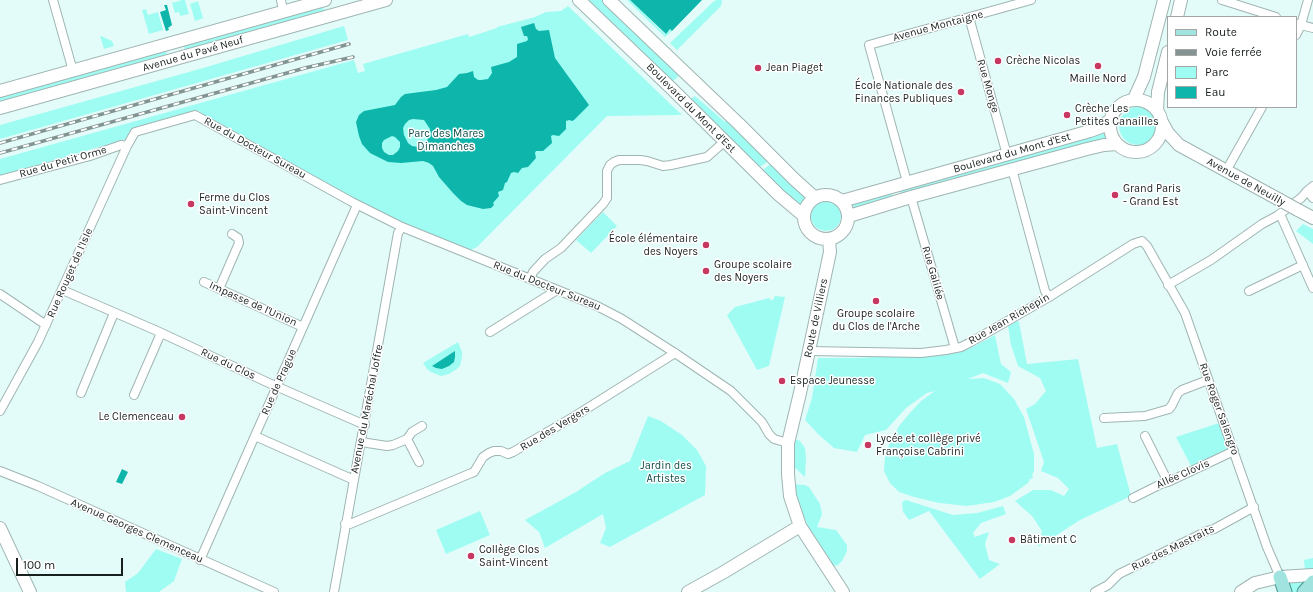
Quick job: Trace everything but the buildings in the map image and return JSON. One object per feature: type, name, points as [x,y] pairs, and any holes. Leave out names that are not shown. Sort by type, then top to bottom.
[{"type":"main road","name":"Avenue du Pavé Neuf","points":[[0,92],[73,71],[282,6],[325,0]]},
{"type":"main road","name":"Avenue du Pavé Neuf","points":[[0,108],[386,0]]},
{"type":"main road","name":"Boulevard du Mont d'Est","points":[[579,0],[671,88],[778,195],[804,216]]},
{"type":"main road","name":"Boulevard du Mont d'Est","points":[[609,0],[815,198]]},
{"type":"main road","points":[[1134,99],[1144,77],[1164,0]]},
{"type":"main road","points":[[1177,16],[1181,0]]},
{"type":"main road","points":[[1157,110],[1142,100],[1134,99],[1126,101],[1119,106],[1113,112],[1110,120],[1111,132],[1117,144],[1123,149],[1131,152],[1140,152],[1155,144],[1159,137],[1162,130],[1162,122],[1157,110],[1158,92],[1167,56]]},
{"type":"main road","name":"Boulevard du Mont d'Est","points":[[842,201],[1008,155],[1101,127],[1110,120]]},
{"type":"main road","name":"Avenue de Neuilly","points":[[1162,122],[1168,133],[1179,144],[1313,218]]},
{"type":"main road","name":"Boulevard du Mont d'Est","points":[[849,216],[1104,144],[1117,144]]},
{"type":"main road","name":"Avenue de Neuilly","points":[[1155,144],[1179,144]]},
{"type":"main road","points":[[822,195],[836,197],[842,201],[847,208],[849,216],[848,225],[844,232],[829,240],[821,240],[808,231],[804,216],[805,209],[809,203],[822,195]]},
{"type":"main road","name":"Route de Villiers","points":[[788,443],[830,252],[829,240]]},
{"type":"main road","points":[[788,443],[789,491],[793,508],[800,526],[843,592]]},
{"type":"main road","points":[[688,592],[730,569],[800,526]]},
{"type":"main road","points":[[0,528],[30,592]]},
{"type":"main road","points":[[1242,592],[1255,584],[1280,577],[1313,575]]},
{"type":"main road","points":[[1280,577],[1285,592]]},
{"type":"main road","points":[[1304,592],[1313,582]]},
{"type":"street","points":[[53,0],[73,71]]},
{"type":"street","name":"Avenue Montaigne","points":[[907,182],[869,45],[1031,0]]},
{"type":"street","points":[[1222,0],[1273,16]]},
{"type":"street","points":[[1308,0],[1298,24],[1313,28]]},
{"type":"street","name":"Rue Monge","points":[[969,17],[1008,155]]},
{"type":"street","points":[[1226,171],[1261,108]]},
{"type":"street","name":"Rue du Docteur Sureau","points":[[135,132],[195,115],[402,227],[597,306],[635,327],[731,391],[762,422],[769,434],[774,439],[788,443]]},
{"type":"street","name":"Rue Rouget de l'Isle","points":[[0,411],[38,342],[127,146],[135,132]]},
{"type":"street","points":[[530,279],[533,272],[545,259],[561,248],[604,204],[607,198],[607,171],[610,165],[614,162],[619,160],[640,160],[663,166],[671,165],[707,157],[724,142]]},
{"type":"street","name":"Rue du Petit Orme","points":[[0,180],[90,156],[121,145],[127,146]]},
{"type":"street","points":[[1012,169],[1045,291],[1049,296]]},
{"type":"street","points":[[1310,188],[1313,198]]},
{"type":"street","points":[[1168,284],[1211,260],[1262,224],[1280,214],[1301,198],[1310,188]]},
{"type":"street","name":"Rue Galilée","points":[[912,197],[955,348]]},
{"type":"street","name":"Rue de Prague","points":[[200,560],[357,204]]},
{"type":"street","points":[[1280,214],[1313,288]]},
{"type":"street","name":"Avenue du Maréchal Joffre","points":[[334,592],[345,524],[365,425],[398,233],[402,227]]},
{"type":"street","points":[[219,289],[239,243],[237,236],[232,234]]},
{"type":"street","name":"Rue Jean Richepin","points":[[809,351],[921,353],[955,348],[971,342],[1133,244],[1142,241],[1147,246]]},
{"type":"street","name":"Rue Roger Salengro","points":[[1147,246],[1185,313],[1280,577]]},
{"type":"street","points":[[1249,291],[1303,265]]},
{"type":"street","name":"Impasse de l'Union","points":[[204,282],[303,327]]},
{"type":"street","name":"Rue du Clos","points":[[62,289],[365,425]]},
{"type":"street","points":[[490,332],[557,290]]},
{"type":"street","points":[[0,294],[46,325]]},
{"type":"street","points":[[80,393],[114,312]]},
{"type":"street","points":[[134,395],[161,333]]},
{"type":"street","name":"Rue des Vergers","points":[[345,524],[350,524],[474,472],[483,456],[489,453],[501,451],[508,454],[513,452],[575,416],[675,353]]},
{"type":"street","points":[[1104,418],[1144,416],[1169,409],[1178,393],[1182,390],[1208,380]]},
{"type":"street","points":[[361,442],[387,446],[393,445],[407,439],[412,432],[422,426]]},
{"type":"street","points":[[255,436],[354,480]]},
{"type":"street","points":[[1145,436],[1168,482]]},
{"type":"street","points":[[407,439],[419,462]]},
{"type":"street","name":"Allée Clovis","points":[[1133,498],[1234,451]]},
{"type":"street","name":"Avenue Georges Clemenceau","points":[[0,471],[38,486],[274,592]]},
{"type":"street","name":"Rue des Mastraits","points":[[1095,592],[1108,585],[1119,574],[1206,531],[1214,529],[1254,507]]},
{"type":"green space","points":[[185,0],[189,14],[180,16],[179,12],[175,13],[172,3]]},
{"type":"green space","points":[[584,0],[606,0],[681,74],[671,83],[661,70],[630,45]]},
{"type":"green space","points":[[627,0],[630,0],[665,34],[671,29],[672,31],[665,37]]},
{"type":"green space","points":[[716,0],[722,0],[721,6],[677,50],[670,43]]},
{"type":"green space","points":[[198,1],[204,18],[195,21],[190,4]]},
{"type":"green space","points":[[322,5],[324,10],[334,8],[335,10],[185,50],[183,43]]},
{"type":"green space","name":"Parc des Mares Dimanches","points":[[568,6],[682,115],[607,116],[477,247],[464,253],[402,227],[201,114],[200,111],[130,131],[126,139],[0,176],[0,159],[354,60],[358,73],[365,71],[363,64],[468,34],[469,37],[497,27],[535,17],[546,12],[561,11]]},
{"type":"green space","points":[[146,9],[148,15],[158,12],[163,30],[149,34],[142,10]]},
{"type":"green space","points":[[344,26],[348,40],[0,139],[0,125],[203,68]]},
{"type":"green space","points":[[100,36],[112,41],[114,46],[104,49]]},
{"type":"green space","points":[[178,45],[179,47],[166,51],[168,58],[0,105],[0,95]]},
{"type":"green space","points":[[695,96],[724,121],[731,122],[770,160],[757,169],[691,99]]},
{"type":"green space","points":[[1134,107],[1142,107],[1152,112],[1156,119],[1156,133],[1152,140],[1142,145],[1134,145],[1124,140],[1122,137],[1119,130],[1119,122],[1124,112],[1127,110]]},
{"type":"green space","points":[[1104,132],[1106,139],[902,196],[900,191]]},
{"type":"green space","points":[[772,163],[807,196],[800,205],[760,172]]},
{"type":"green space","points":[[891,190],[892,195],[895,195],[896,198],[854,209],[852,203]]},
{"type":"green space","points":[[826,201],[837,205],[841,216],[837,227],[826,231],[815,227],[811,216],[815,205]]},
{"type":"green space","points":[[603,212],[617,226],[591,253],[576,240]]},
{"type":"green space","points":[[1303,224],[1313,229],[1313,244],[1296,231]]},
{"type":"green space","points":[[775,296],[785,297],[769,366],[757,370],[727,315],[735,307],[769,298],[773,300]]},
{"type":"green space","points":[[1017,321],[1019,322],[1027,364],[1078,359],[1097,448],[1117,444],[1131,496],[1080,520],[1038,547],[1042,531],[1032,516],[1015,501],[1033,490],[1051,490],[1064,496],[1069,489],[1058,478],[1041,471],[1044,462],[1026,409],[1035,404],[1046,391],[1040,378],[1018,366],[1011,345],[1008,326]]},
{"type":"green space","points":[[995,335],[1001,364],[1011,372],[1008,383],[983,373],[968,379],[984,378],[1000,384],[1014,399],[1024,417],[1034,454],[1033,478],[1010,496],[994,502],[967,506],[939,503],[899,492],[890,483],[884,471],[885,457],[890,442],[899,426],[909,414],[921,401],[935,391],[927,393],[906,408],[886,430],[865,435],[857,452],[834,448],[805,420],[812,398],[818,358],[858,358],[959,352],[971,348]]},
{"type":"green space","points":[[458,342],[462,352],[462,357],[460,366],[457,369],[449,374],[441,376],[427,369],[423,363]]},
{"type":"green space","name":"Jardin des Artistes","points":[[648,416],[661,421],[682,435],[697,450],[706,466],[705,495],[610,547],[600,543],[606,528],[603,514],[545,548],[539,532],[525,520],[576,492],[605,473],[630,461]]},
{"type":"green space","points":[[1219,423],[1228,446],[1227,449],[1191,466],[1176,437]]},
{"type":"green space","points":[[795,439],[800,441],[805,448],[805,477],[793,466]]},
{"type":"green space","points":[[791,484],[805,485],[809,487],[820,504],[822,514],[817,527],[836,530],[847,545],[847,551],[842,561],[838,565],[833,566],[828,563],[812,535],[795,497]]},
{"type":"green space","points":[[906,500],[953,515],[977,513],[1003,506],[1006,514],[981,523],[973,533],[975,537],[989,532],[985,544],[989,560],[1000,564],[980,579],[929,511],[909,520],[903,512],[902,502]]},
{"type":"green space","points":[[480,511],[490,535],[446,554],[436,530]]},
{"type":"green space","points":[[156,549],[182,559],[174,581],[159,592],[126,592],[125,582],[138,573]]},
{"type":"green space","points":[[1313,558],[1313,569],[1305,570],[1304,560]]},
{"type":"green space","points":[[1304,580],[1305,583],[1299,592],[1288,592],[1288,582]]},
{"type":"water","points":[[630,0],[702,0],[672,31],[670,29],[666,34]]},
{"type":"water","points":[[164,5],[167,5],[172,25],[168,28],[169,30],[166,31],[160,12],[166,10]]},
{"type":"water","points":[[534,23],[536,29],[539,31],[549,30],[555,58],[589,105],[574,120],[566,121],[566,129],[559,136],[551,136],[552,143],[543,151],[536,151],[536,158],[528,167],[522,168],[518,173],[511,173],[503,190],[498,192],[499,196],[491,208],[483,209],[467,205],[461,201],[439,177],[433,166],[429,163],[423,161],[401,163],[388,162],[370,153],[362,144],[356,122],[359,115],[364,111],[395,105],[405,94],[447,87],[459,74],[473,71],[474,77],[478,80],[488,79],[492,73],[491,67],[509,62],[517,57],[517,44],[527,41],[528,39],[527,36],[524,36],[521,27]],"holes":[[[409,120],[424,120],[430,129],[427,141],[424,145],[418,147],[412,146],[408,143],[404,135],[403,128],[405,124]],[[392,136],[400,142],[400,147],[393,155],[389,155],[384,152],[382,143],[384,140]]]},
{"type":"water","points":[[455,351],[454,362],[449,366],[442,369],[432,366]]},
{"type":"water","points":[[122,469],[128,472],[122,484],[116,482]]},
{"type":"railway","points":[[0,143],[349,44]]},
{"type":"railway","points":[[0,153],[305,68],[353,57]]},
{"type":"place","name":"Crèche Nicolas","points":[[998,61]]},
{"type":"place","name":"Maille Nord","points":[[1098,66]]},
{"type":"place","name":"Jean Piaget","points":[[758,68]]},
{"type":"place","name":"École Nationale des Finances Publiques","points":[[961,92]]},
{"type":"place","name":"Crèche Les Petites Canailles","points":[[1067,115]]},
{"type":"place","name":"Grand Paris - Grand Est","points":[[1115,195]]},
{"type":"place","name":"Ferme du Clos Saint-Vincent","points":[[191,204]]},
{"type":"place","name":"École élémentaire des Noyers","points":[[706,245]]},
{"type":"place","name":"Groupe scolaire des Noyers","points":[[706,271]]},
{"type":"place","name":"Groupe scolaire du Clos de l'Arche","points":[[876,301]]},
{"type":"place","name":"Espace Jeunesse","points":[[782,381]]},
{"type":"place","name":"Le Clemenceau","points":[[182,417]]},
{"type":"place","name":"Lycée et collège privé Françoise Cabrini","points":[[868,445]]},
{"type":"place","name":"Bâtiment C","points":[[1012,540]]},
{"type":"place","name":"Collège Clos Saint-Vincent","points":[[471,556]]}]
